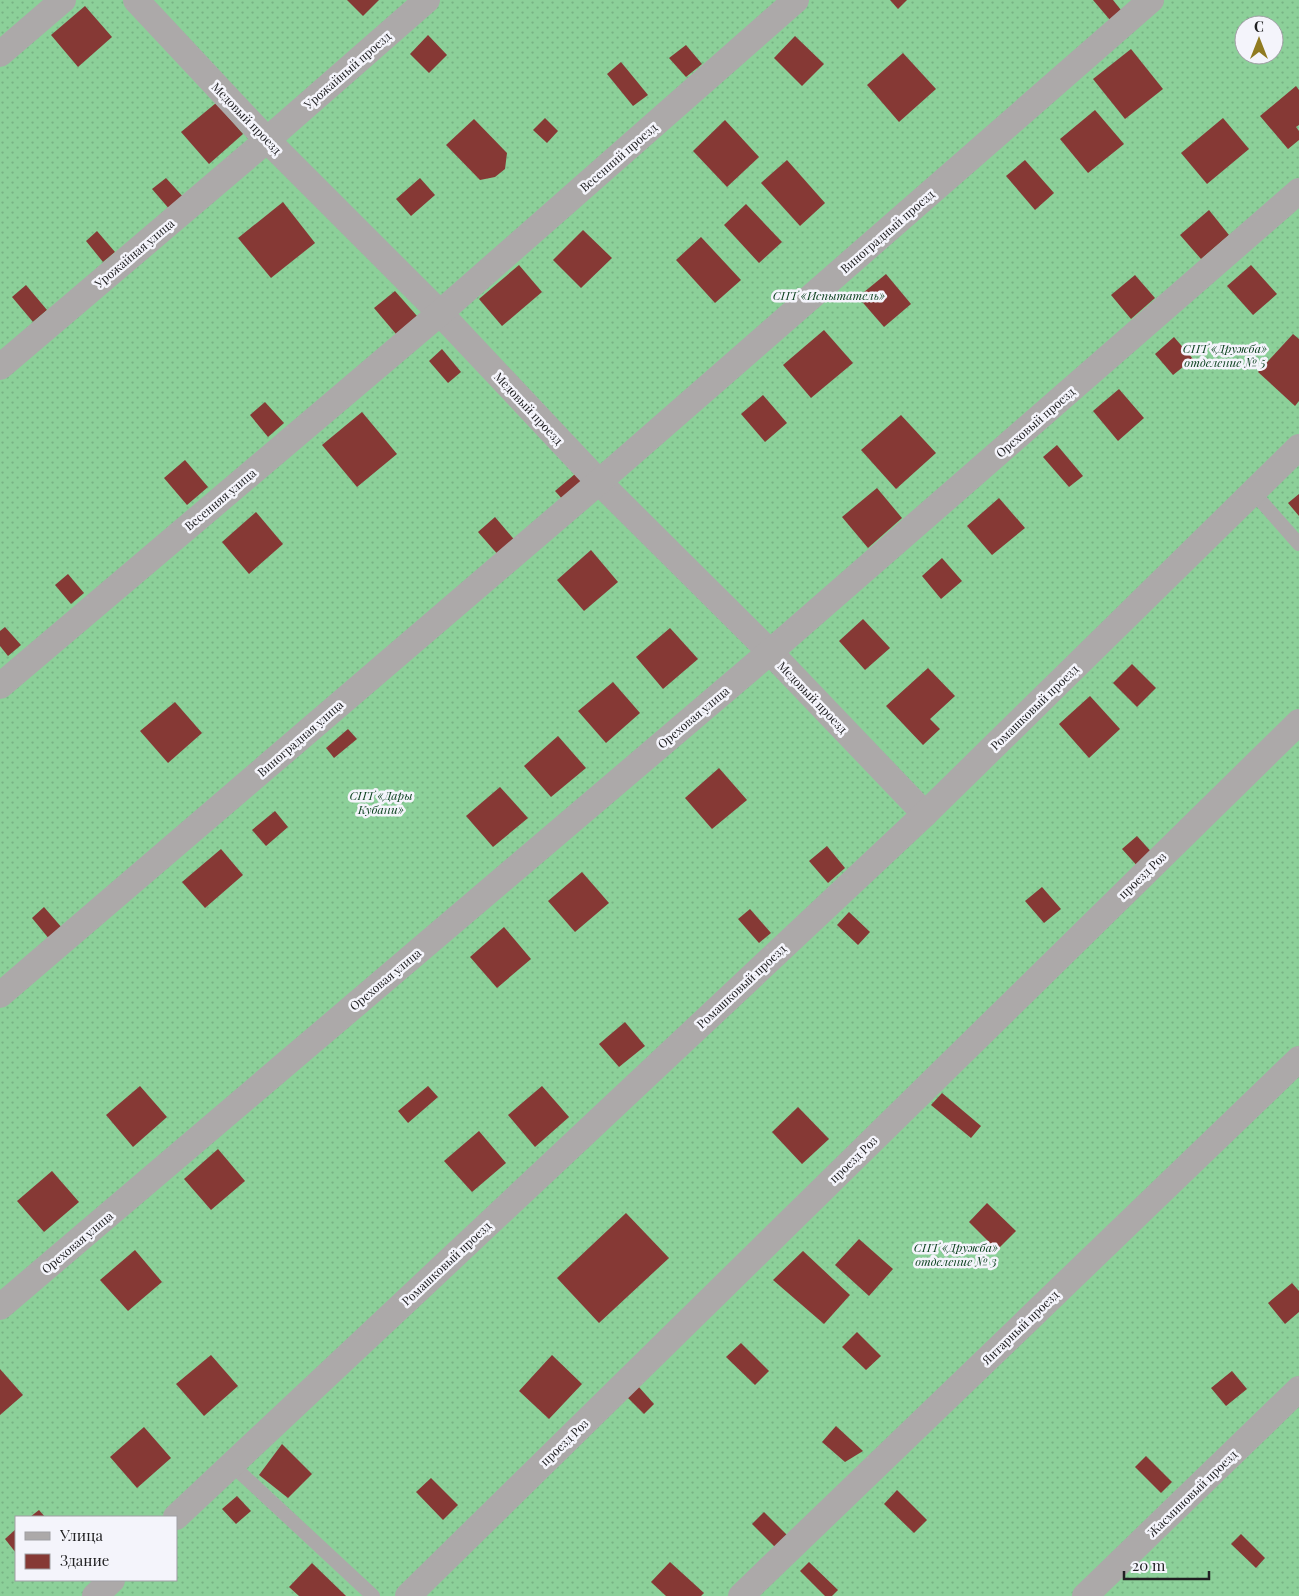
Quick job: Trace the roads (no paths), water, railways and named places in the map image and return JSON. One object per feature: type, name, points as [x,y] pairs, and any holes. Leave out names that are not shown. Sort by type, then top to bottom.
[{"type":"street","points":[[0,54],[63,0]]},
{"type":"street","name":"Медовый проезд","points":[[136,0],[268,140],[440,313],[600,482],[770,652],[925,814]]},
{"type":"street","name":"Урожайный проезд","points":[[268,140],[427,0]]},
{"type":"street","name":"Весенний проезд","points":[[440,313],[796,0]]},
{"type":"street","name":"Виноградный проезд","points":[[600,482],[1151,0]]},
{"type":"street","name":"Урожайная улица","points":[[0,367],[268,140]]},
{"type":"street","name":"Ореховый проезд","points":[[770,652],[1299,191]]},
{"type":"street","name":"Весенняя улица","points":[[0,686],[440,313]]},
{"type":"street","name":"Ромашковый проезд","points":[[177,1516],[925,814],[1299,448]]},
{"type":"street","name":"Виноградная улица","points":[[0,995],[600,482]]},
{"type":"street","name":"Ореховая улица","points":[[0,1307],[770,652]]},
{"type":"street","name":"проезд Роз","points":[[408,1596],[1299,722]]},
{"type":"street","name":"Янтарный проезд","points":[[741,1596],[1299,1059]]},
{"type":"street","name":"Жасминовый проезд","points":[[1085,1596],[1299,1389]]},
{"type":"street","points":[[95,1596],[111,1581]]},
{"type":"lane","points":[[1253,492],[1299,544]]},
{"type":"lane","points":[[231,1464],[373,1596]]},
{"type":"park label","name":"СНТ «Испытатель»","points":[[829,295]]},
{"type":"park label","name":"СНТ «Дружба» отделение № 5","points":[[1225,355]]},
{"type":"park label","name":"СНТ «Дары Кубани»","points":[[381,802]]},
{"type":"park label","name":"СНТ «Дружба» отделение № 3","points":[[956,1254]]}]
